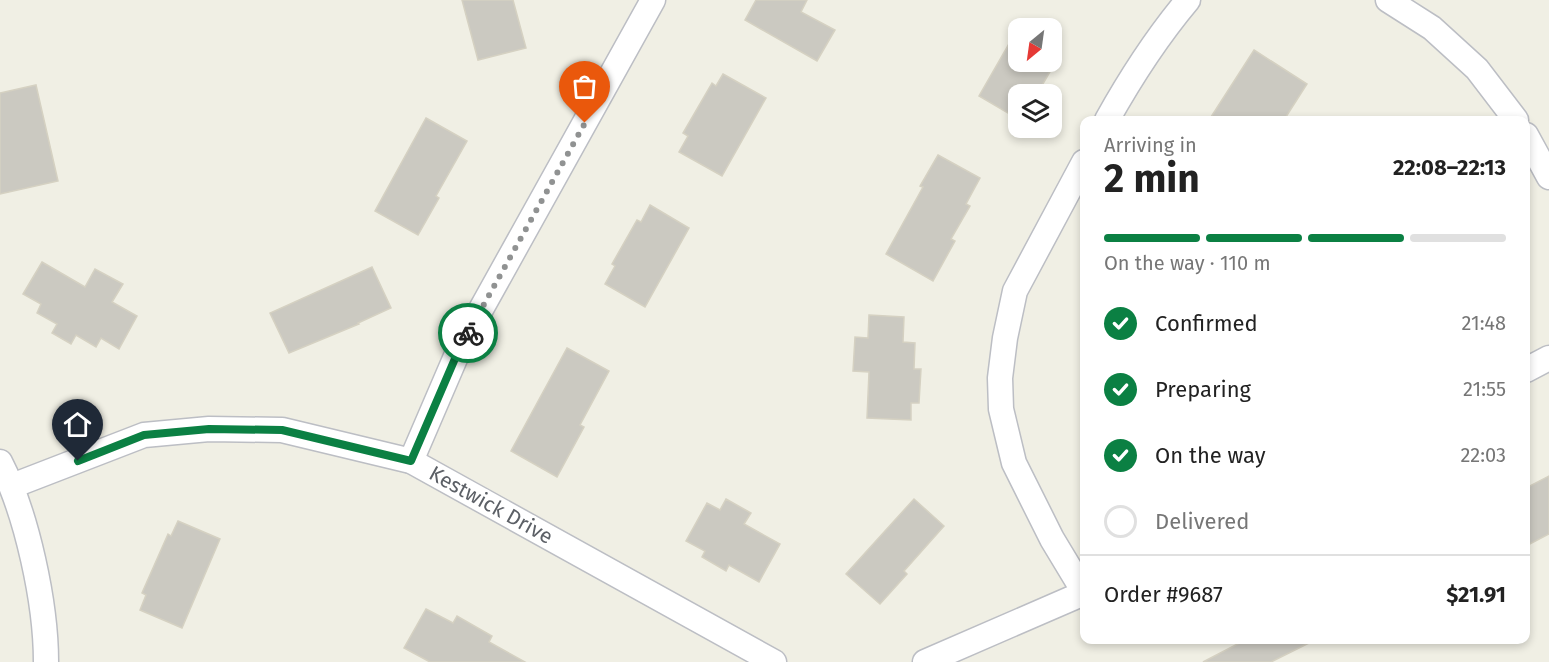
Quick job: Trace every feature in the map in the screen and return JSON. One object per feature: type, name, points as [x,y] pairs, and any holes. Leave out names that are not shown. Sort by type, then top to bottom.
[{"type":"street","points":[[411,461],[460,347],[653,0]]},
{"type":"street","points":[[1109,116],[1131,76],[1163,30],[1188,0]]},
{"type":"street","points":[[1388,0],[1432,28],[1477,69],[1513,116]]},
{"type":"street","points":[[1530,142],[1549,177]]},
{"type":"street","points":[[1080,169],[1014,291],[1000,378],[1001,409],[1014,463],[1052,539],[1080,586]]},
{"type":"street","points":[[1530,368],[1549,358]]},
{"type":"street","name":"Kestwick Drive","points":[[12,486],[144,435],[209,429],[282,430],[411,461],[774,662]]},
{"type":"street","points":[[0,462],[12,486],[34,565],[46,638],[46,662]]},
{"type":"street","points":[[925,662],[1080,595]]},
{"type":"building","points":[[462,0],[513,0],[526,48],[478,60]]},
{"type":"building","points":[[756,0],[807,0],[801,12],[835,30],[817,61],[745,20]]},
{"type":"building","points":[[1008,45],[1008,72],[1050,72],[1043,84],[1008,84],[1008,113],[979,96]]},
{"type":"building","points":[[1254,50],[1307,84],[1287,116],[1212,116]]},
{"type":"building","points":[[723,74],[766,98],[722,176],[679,152],[688,136],[683,133],[712,83],[716,86]]},
{"type":"building","points":[[36,85],[58,181],[0,194],[0,93]]},
{"type":"building","points":[[426,118],[467,141],[436,196],[439,198],[418,235],[375,211]]},
{"type":"building","points":[[938,155],[980,178],[966,204],[970,206],[951,239],[955,241],[933,281],[886,254]]},
{"type":"building","points":[[650,205],[689,228],[645,307],[605,284],[615,266],[612,264],[637,220],[641,222]]},
{"type":"building","points":[[42,262],[85,287],[95,269],[123,284],[112,302],[137,316],[119,349],[101,338],[96,347],[76,335],[71,344],[52,333],[57,324],[37,313],[41,304],[23,294]]},
{"type":"building","points":[[372,267],[391,308],[289,353],[270,313]]},
{"type":"building","points":[[869,315],[904,317],[903,342],[915,343],[914,369],[921,369],[919,403],[911,403],[911,420],[867,418],[869,372],[853,371],[855,337],[868,338]]},
{"type":"building","points":[[567,348],[609,371],[580,425],[584,427],[557,477],[511,451]]},
{"type":"building","points":[[1549,476],[1549,534],[1530,544],[1530,486]]},
{"type":"building","points":[[726,499],[751,513],[744,524],[780,544],[759,582],[729,565],[726,571],[702,557],[705,551],[686,541],[707,503],[720,510]]},
{"type":"building","points":[[914,499],[944,526],[904,571],[907,574],[880,604],[846,574]]},
{"type":"building","points":[[178,521],[220,539],[182,628],[140,610],[146,595],[142,593],[168,534],[171,536]]},
{"type":"building","points":[[426,609],[453,623],[457,616],[492,636],[489,642],[525,662],[430,662],[404,648]]},
{"type":"building","points":[[1237,644],[1307,644],[1271,662],[1203,662]]},
{"type":"way so far","points":[[468,333],[585,123]]},
{"type":"route","points":[[78,461],[144,435],[209,429],[282,430],[411,461],[468,333]]}]
